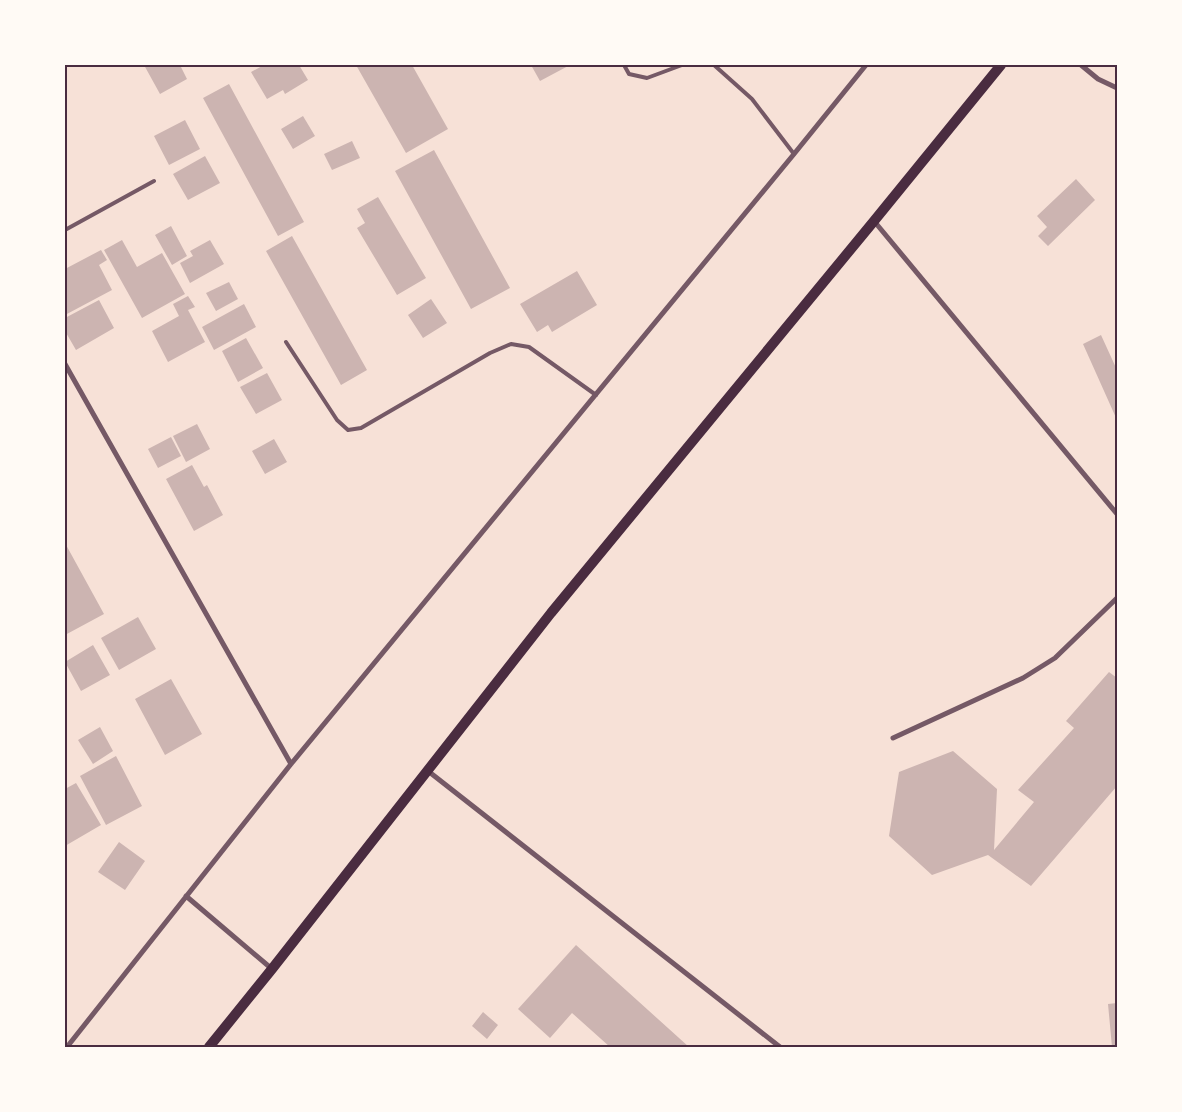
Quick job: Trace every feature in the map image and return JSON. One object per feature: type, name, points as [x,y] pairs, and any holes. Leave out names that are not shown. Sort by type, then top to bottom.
[{"type":"main road","points":[[209,1047],[551,613],[1001,65]]},
{"type":"street","points":[[67,1047],[291,764],[866,65]]},
{"type":"street","points":[[1081,65],[1098,78],[1117,88]]},
{"type":"street","points":[[874,221],[1117,514]]},
{"type":"street","points":[[65,364],[291,764]]},
{"type":"street","points":[[893,738],[1023,678],[1055,658],[1117,598]]},
{"type":"street","points":[[428,771],[780,1047]]},
{"type":"street","points":[[186,896],[272,969]]},
{"type":"lane","points":[[624,65],[629,74],[647,78],[682,65]]},
{"type":"lane","points":[[714,65],[752,100],[794,154]]},
{"type":"lane","points":[[65,230],[154,181]]},
{"type":"lane","points":[[286,342],[337,420],[348,430],[361,428],[490,353],[511,344],[530,347],[596,395]]},
{"type":"building","points":[[144,65],[180,65],[187,79],[160,94]]},
{"type":"building","points":[[264,65],[299,65],[308,80],[285,94],[283,90],[267,99],[251,72]]},
{"type":"building","points":[[356,65],[412,65],[448,129],[406,153]]},
{"type":"building","points":[[531,65],[570,65],[540,81]]},
{"type":"building","points":[[229,84],[304,222],[278,236],[203,98]]},
{"type":"building","points":[[303,116],[315,136],[293,149],[281,129]]},
{"type":"building","points":[[185,120],[200,149],[169,165],[154,136]]},
{"type":"building","points":[[352,141],[360,158],[332,170],[324,154]]},
{"type":"building","points":[[434,150],[510,288],[471,309],[395,171]]},
{"type":"building","points":[[205,156],[220,183],[188,200],[173,174]]},
{"type":"building","points":[[1076,179],[1095,200],[1048,246],[1038,236],[1047,227],[1037,216]]},
{"type":"building","points":[[378,197],[426,278],[397,295],[357,228],[365,223],[357,209]]},
{"type":"building","points":[[171,226],[187,256],[172,265],[155,235]]},
{"type":"building","points":[[292,236],[367,370],[341,385],[266,251]]},
{"type":"building","points":[[122,240],[137,267],[162,253],[185,294],[142,318],[104,250]]},
{"type":"building","points":[[210,240],[224,264],[190,283],[180,263],[193,256],[190,251]]},
{"type":"building","points":[[101,250],[107,260],[99,265],[112,290],[65,315],[65,269]]},
{"type":"building","points":[[577,271],[597,305],[552,332],[548,325],[537,332],[520,304]]},
{"type":"building","points":[[229,282],[238,299],[216,311],[206,293]]},
{"type":"building","points":[[188,296],[195,307],[188,310],[205,342],[168,362],[152,331],[179,316],[173,304]]},
{"type":"building","points":[[431,299],[447,323],[423,338],[408,315]]},
{"type":"building","points":[[99,300],[114,328],[76,350],[65,331],[65,318]]},
{"type":"building","points":[[244,304],[256,327],[214,350],[202,327]]},
{"type":"building","points":[[1101,335],[1117,370],[1117,420],[1083,344]]},
{"type":"building","points":[[246,338],[263,368],[238,382],[222,351]]},
{"type":"building","points":[[267,373],[282,400],[256,414],[240,387]]},
{"type":"building","points":[[197,424],[210,449],[186,462],[173,436]]},
{"type":"building","points":[[171,437],[181,456],[158,468],[148,449]]},
{"type":"building","points":[[274,439],[287,462],[265,474],[252,451]]},
{"type":"building","points":[[192,465],[204,487],[207,485],[223,515],[194,531],[166,479]]},
{"type":"building","points":[[65,543],[104,614],[65,635]]},
{"type":"building","points":[[138,617],[156,649],[119,670],[101,638]]},
{"type":"building","points":[[93,645],[110,675],[81,691],[65,662]]},
{"type":"building","points":[[1109,672],[1117,678],[1117,786],[1031,886],[988,855],[932,875],[889,836],[899,772],[953,751],[997,789],[994,850],[1034,802],[1018,790],[1074,728],[1066,721]]},
{"type":"building","points":[[171,679],[202,734],[165,755],[135,699]]},
{"type":"building","points":[[100,727],[113,751],[93,764],[78,740]]},
{"type":"building","points":[[116,756],[142,806],[106,825],[80,776]]},
{"type":"building","points":[[76,783],[101,825],[65,846],[65,789]]},
{"type":"building","points":[[119,842],[145,861],[125,890],[98,872]]},
{"type":"building","points":[[576,945],[689,1047],[610,1047],[572,1013],[550,1038],[518,1009]]},
{"type":"building","points":[[1117,1003],[1117,1047],[1112,1047],[1108,1004]]},
{"type":"building","points":[[483,1012],[498,1025],[487,1039],[472,1026]]}]
